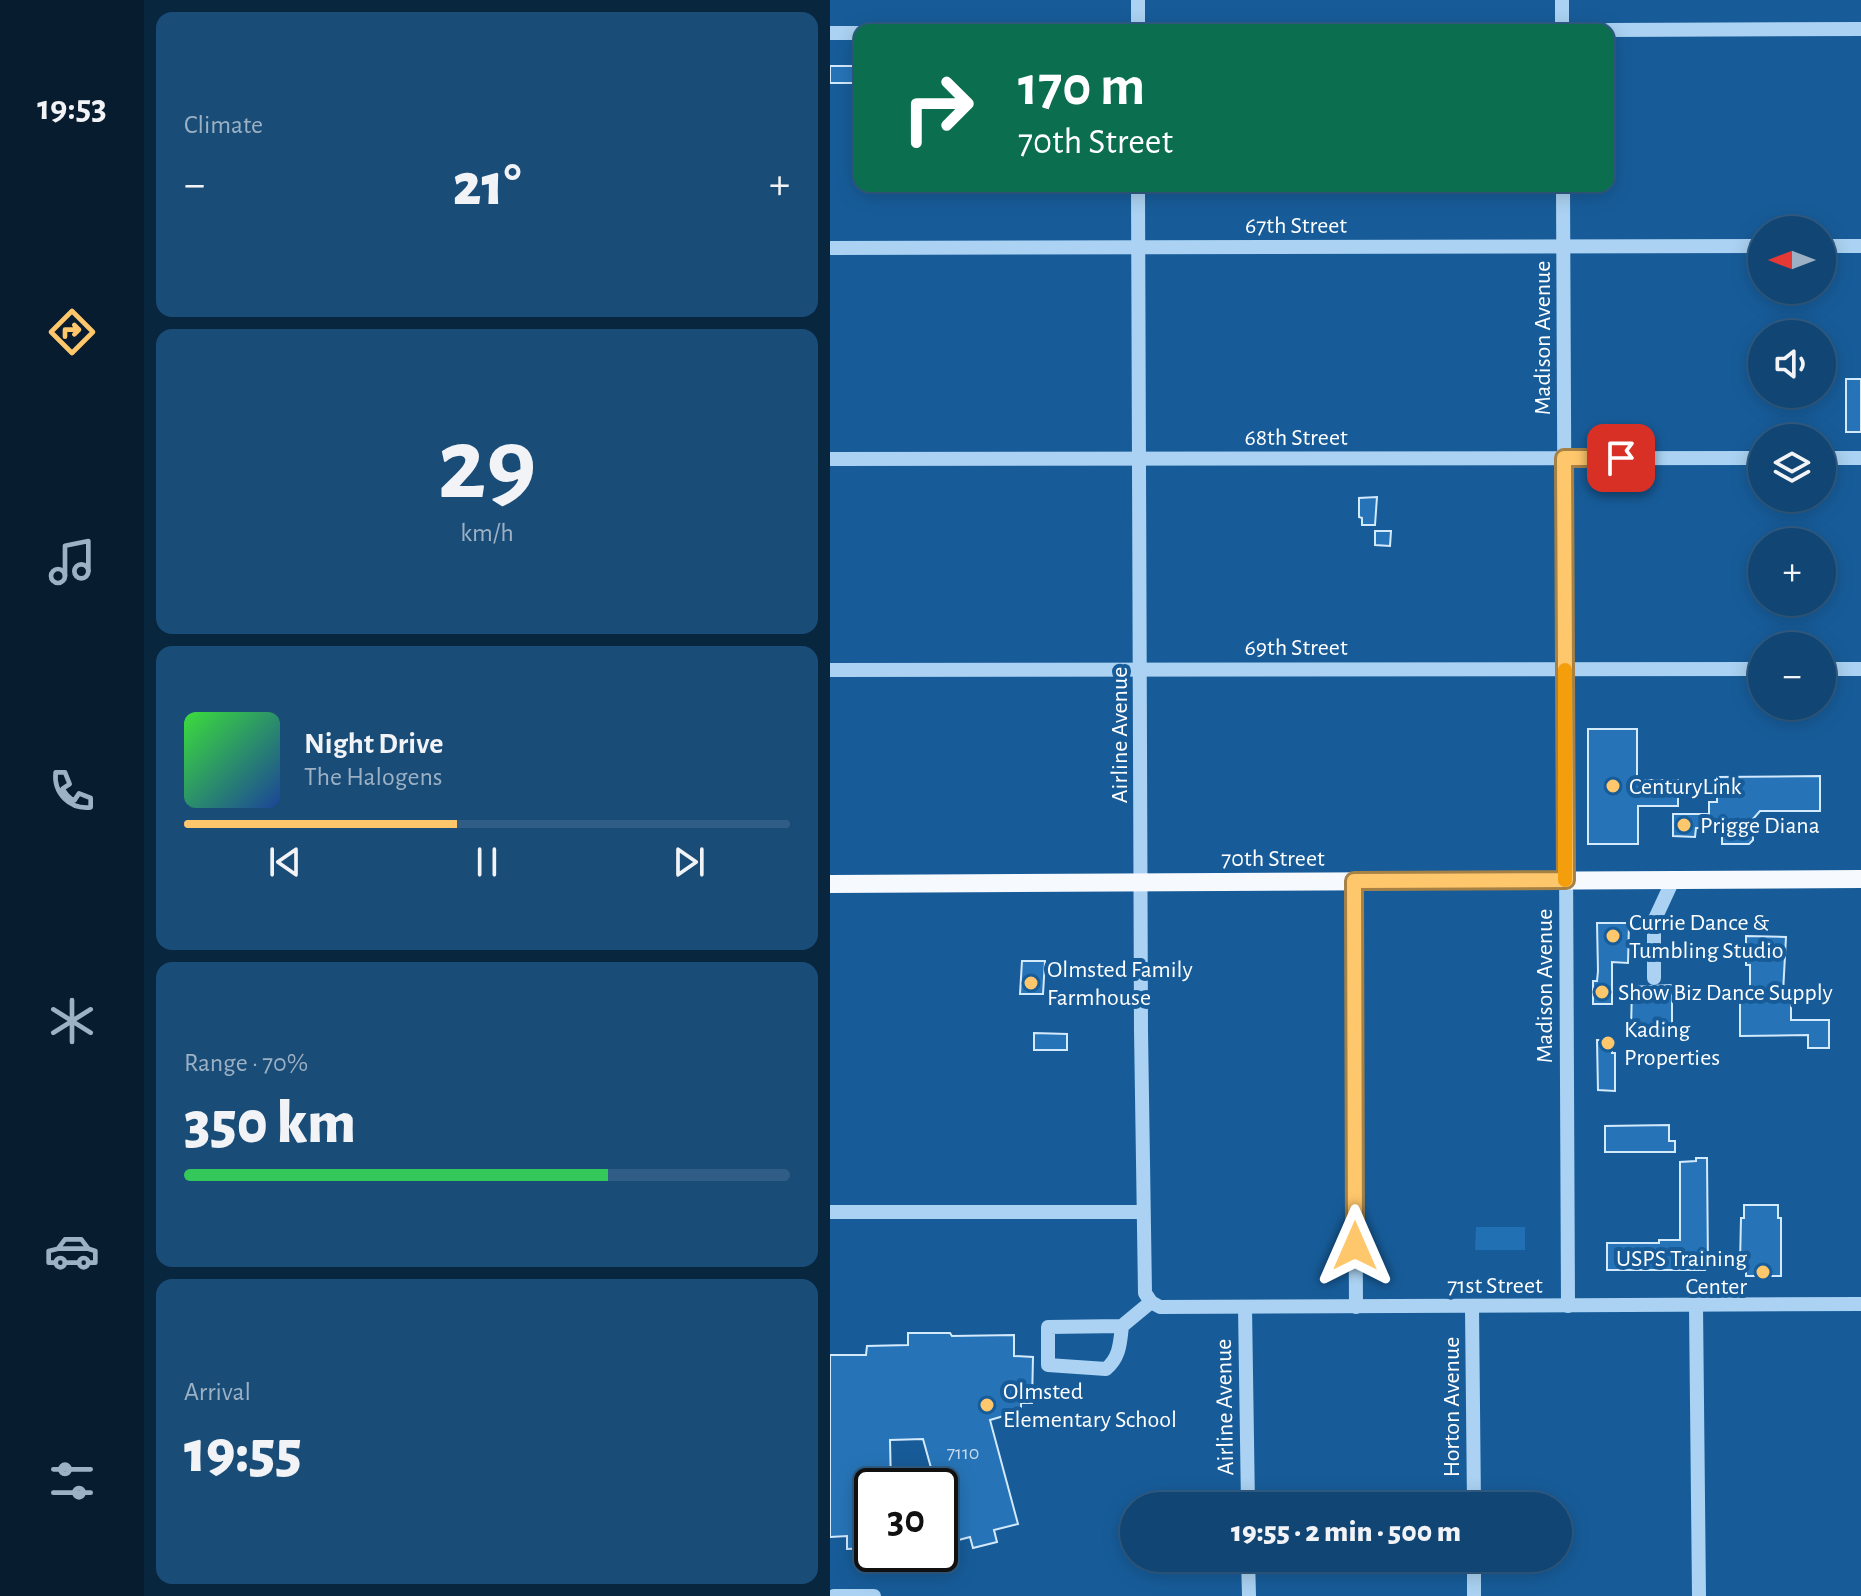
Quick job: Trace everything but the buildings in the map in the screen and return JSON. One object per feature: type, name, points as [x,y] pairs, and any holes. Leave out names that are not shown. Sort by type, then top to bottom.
[{"type":"main road","name":"70th Street","points":[[830,884],[1861,879]]},
{"type":"street","points":[[1138,0],[1138,24]]},
{"type":"street","points":[[1562,0],[1562,24]]},
{"type":"street","points":[[1614,30],[1861,29]]},
{"type":"street","points":[[830,33],[854,33]]},
{"type":"street","name":"Airline Avenue","points":[[1138,192],[1143,1284],[1151,1302]]},
{"type":"street","name":"Madison Avenue","points":[[1563,192],[1568,1306]]},
{"type":"street","name":"67th Street","points":[[830,248],[1748,246]]},
{"type":"street","points":[[1836,246],[1861,246]]},
{"type":"street","name":"68th Street","points":[[830,459],[1748,458]]},
{"type":"street","points":[[1836,458],[1861,458]]},
{"type":"street","name":"69th Street","points":[[830,670],[1748,669]]},
{"type":"street","points":[[1836,669],[1861,669]]},
{"type":"street","points":[[1654,978],[1654,921],[1673,880]]},
{"type":"street","points":[[1354,881],[1356,1307]]},
{"type":"street","points":[[830,1212],[1143,1212]]},
{"type":"street","points":[[1122,1326],[1118,1354],[1106,1369],[1048,1365],[1048,1327],[1122,1326],[1151,1302]]},
{"type":"street","name":"71st Street","points":[[1151,1302],[1160,1307],[1861,1304]]},
{"type":"street","points":[[1696,1305],[1699,1596]]},
{"type":"street","name":"Airline Avenue","points":[[1245,1307],[1248,1492]]},
{"type":"street","name":"Horton Avenue","points":[[1472,1307],[1474,1492]]},
{"type":"street","points":[[1248,1572],[1249,1596]]},
{"type":"street","points":[[1474,1572],[1474,1596]]},
{"type":"street","points":[[834,1596],[874,1596]]},
{"type":"shaded area","points":[[1476,1227],[1525,1227],[1525,1250],[1475,1250]]},
{"type":"slow traffic","points":[[1565,670],[1565,880]]},
{"type":"place","name":"CenturyLink","points":[[1613,786]]},
{"type":"place","name":"Prigge Diana","points":[[1684,825]]},
{"type":"place","name":"Currie Dance & Tumbling Studio","points":[[1613,936]]},
{"type":"place","name":"Olmsted Family Farmhouse","points":[[1031,983]]},
{"type":"place","name":"Show Biz Dance Supply","points":[[1602,992]]},
{"type":"place","name":"Kading Properties","points":[[1608,1043]]},
{"type":"place","name":"USPS Training Center","points":[[1763,1272]]},
{"type":"place","name":"Olmsted Elementary School","points":[[987,1405]]},
{"type":"route","points":[[1355,1246],[1354,881],[1566,880],[1564,458],[1621,458]]}]
